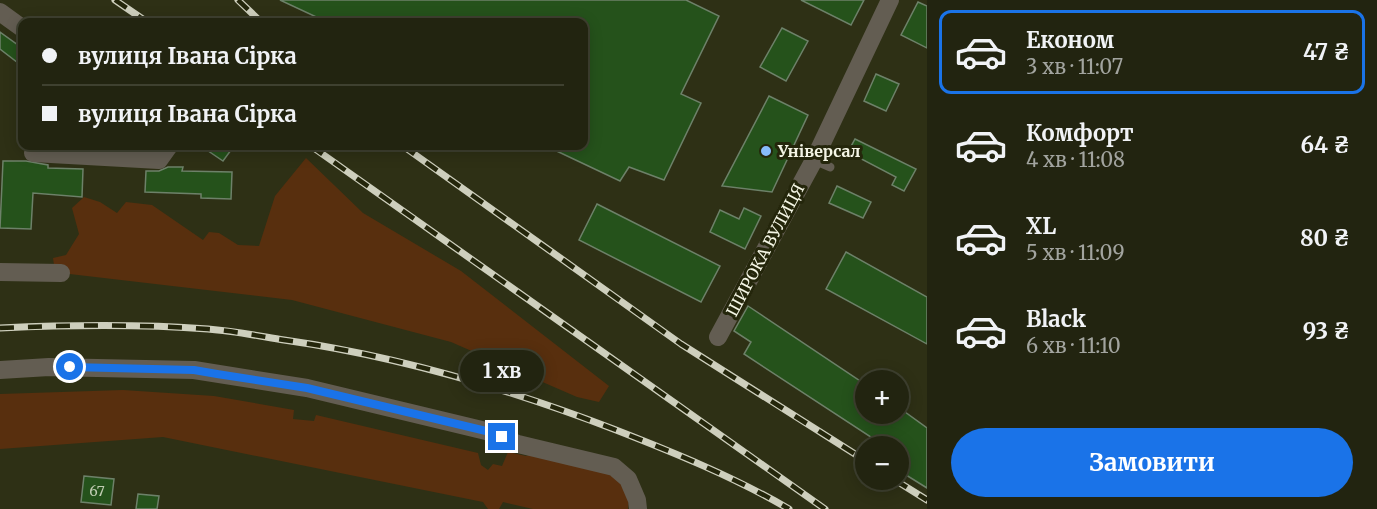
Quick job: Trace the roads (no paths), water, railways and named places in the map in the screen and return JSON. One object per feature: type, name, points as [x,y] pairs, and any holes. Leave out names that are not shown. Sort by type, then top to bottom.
[{"type":"street","name":"ШИРОКА ВУЛИЦЯ","points":[[718,337],[822,163],[890,0]]},
{"type":"street","points":[[0,12],[18,25]]},
{"type":"street","points":[[33,153],[159,160],[166,150]]},
{"type":"street","points":[[0,272],[61,273]]},
{"type":"street","points":[[0,370],[50,367],[194,370],[307,388],[486,431],[518,444],[614,467],[628,479],[637,500],[638,509]]},
{"type":"railway","points":[[115,0],[141,18]]},
{"type":"railway","points":[[238,0],[257,18]]},
{"type":"railway","points":[[317,150],[825,509]]},
{"type":"railway","points":[[409,150],[681,344],[855,454]]},
{"type":"railway","points":[[0,328],[104,325],[208,329],[369,355],[453,376],[576,415],[704,466],[789,509]]},
{"type":"railway","points":[[909,489],[927,500]]},
{"type":"place","name":"Універсал","points":[[766,151]]}]
